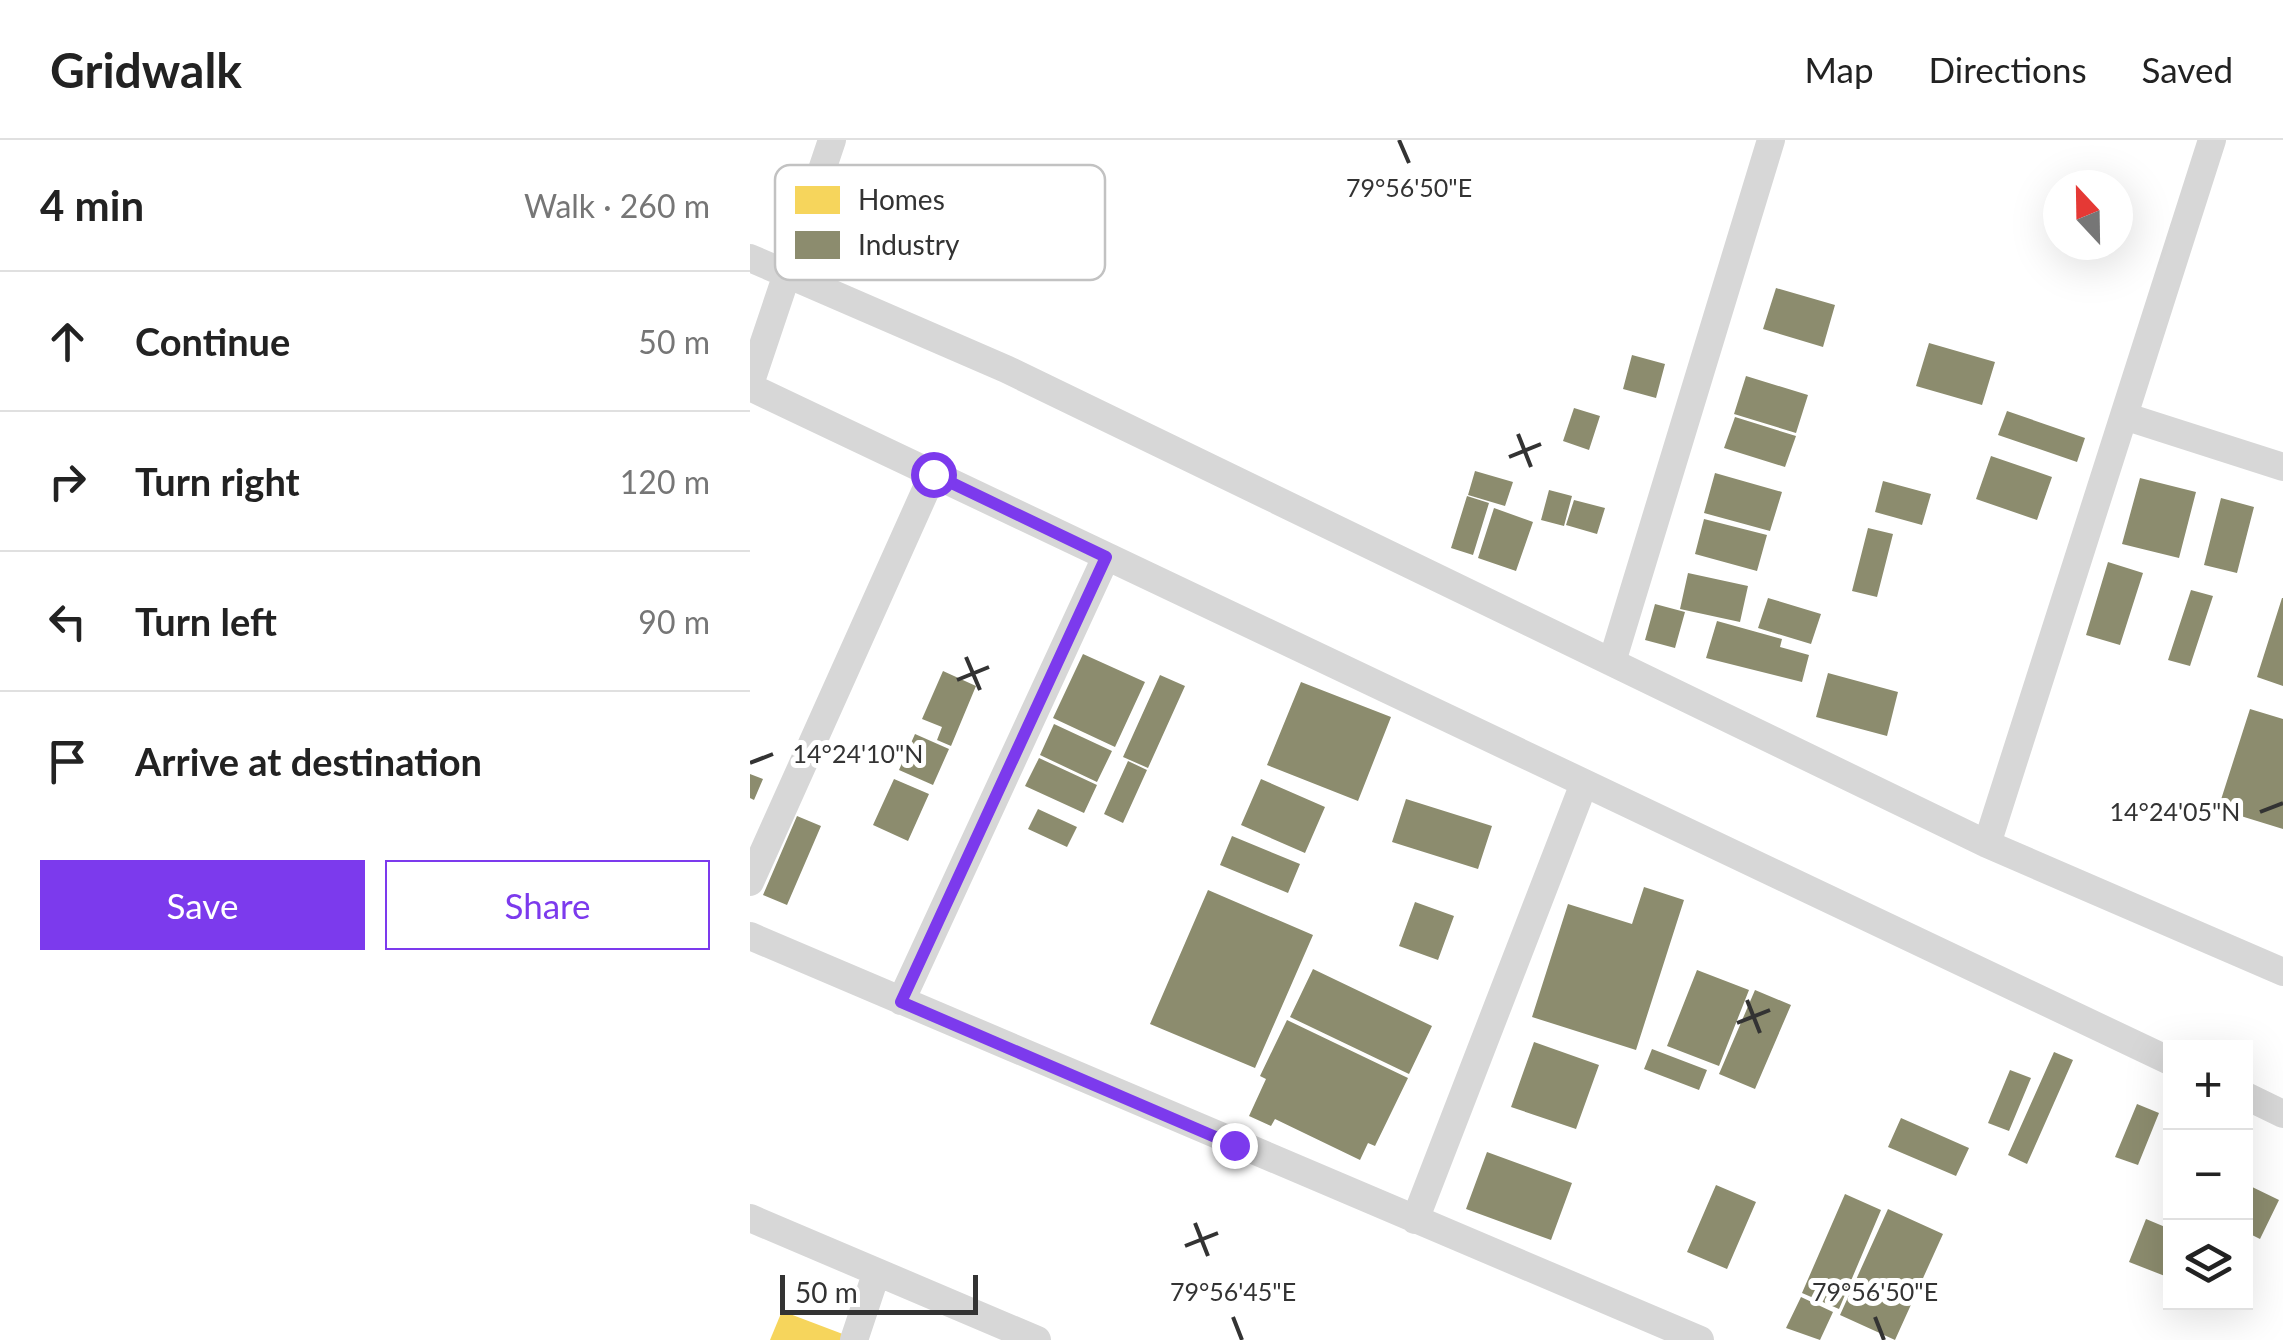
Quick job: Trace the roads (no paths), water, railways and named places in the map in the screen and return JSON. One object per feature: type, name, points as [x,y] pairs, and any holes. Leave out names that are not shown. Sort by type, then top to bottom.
[{"type":"street","points":[[824,165],[832,140]]},
{"type":"street","points":[[1612,662],[1770,140]]},
{"type":"street","points":[[1987,844],[2212,140]]},
{"type":"street","points":[[750,258],[775,270]]},
{"type":"street","points":[[788,280],[750,386],[1583,786],[2163,1058]]},
{"type":"street","points":[[796,280],[1006,369],[1987,844],[2283,972]]},
{"type":"street","points":[[2124,416],[2283,467]]},
{"type":"street","points":[[750,882],[933,474]]},
{"type":"street","points":[[901,1002],[1106,557]]},
{"type":"street","points":[[1415,1220],[1583,786]]},
{"type":"street","points":[[750,936],[1700,1340]]},
{"type":"street","points":[[2253,1099],[2283,1114]]},
{"type":"street","points":[[750,1218],[1028,1338]]},
{"type":"street","points":[[854,1340],[876,1274]]}]
